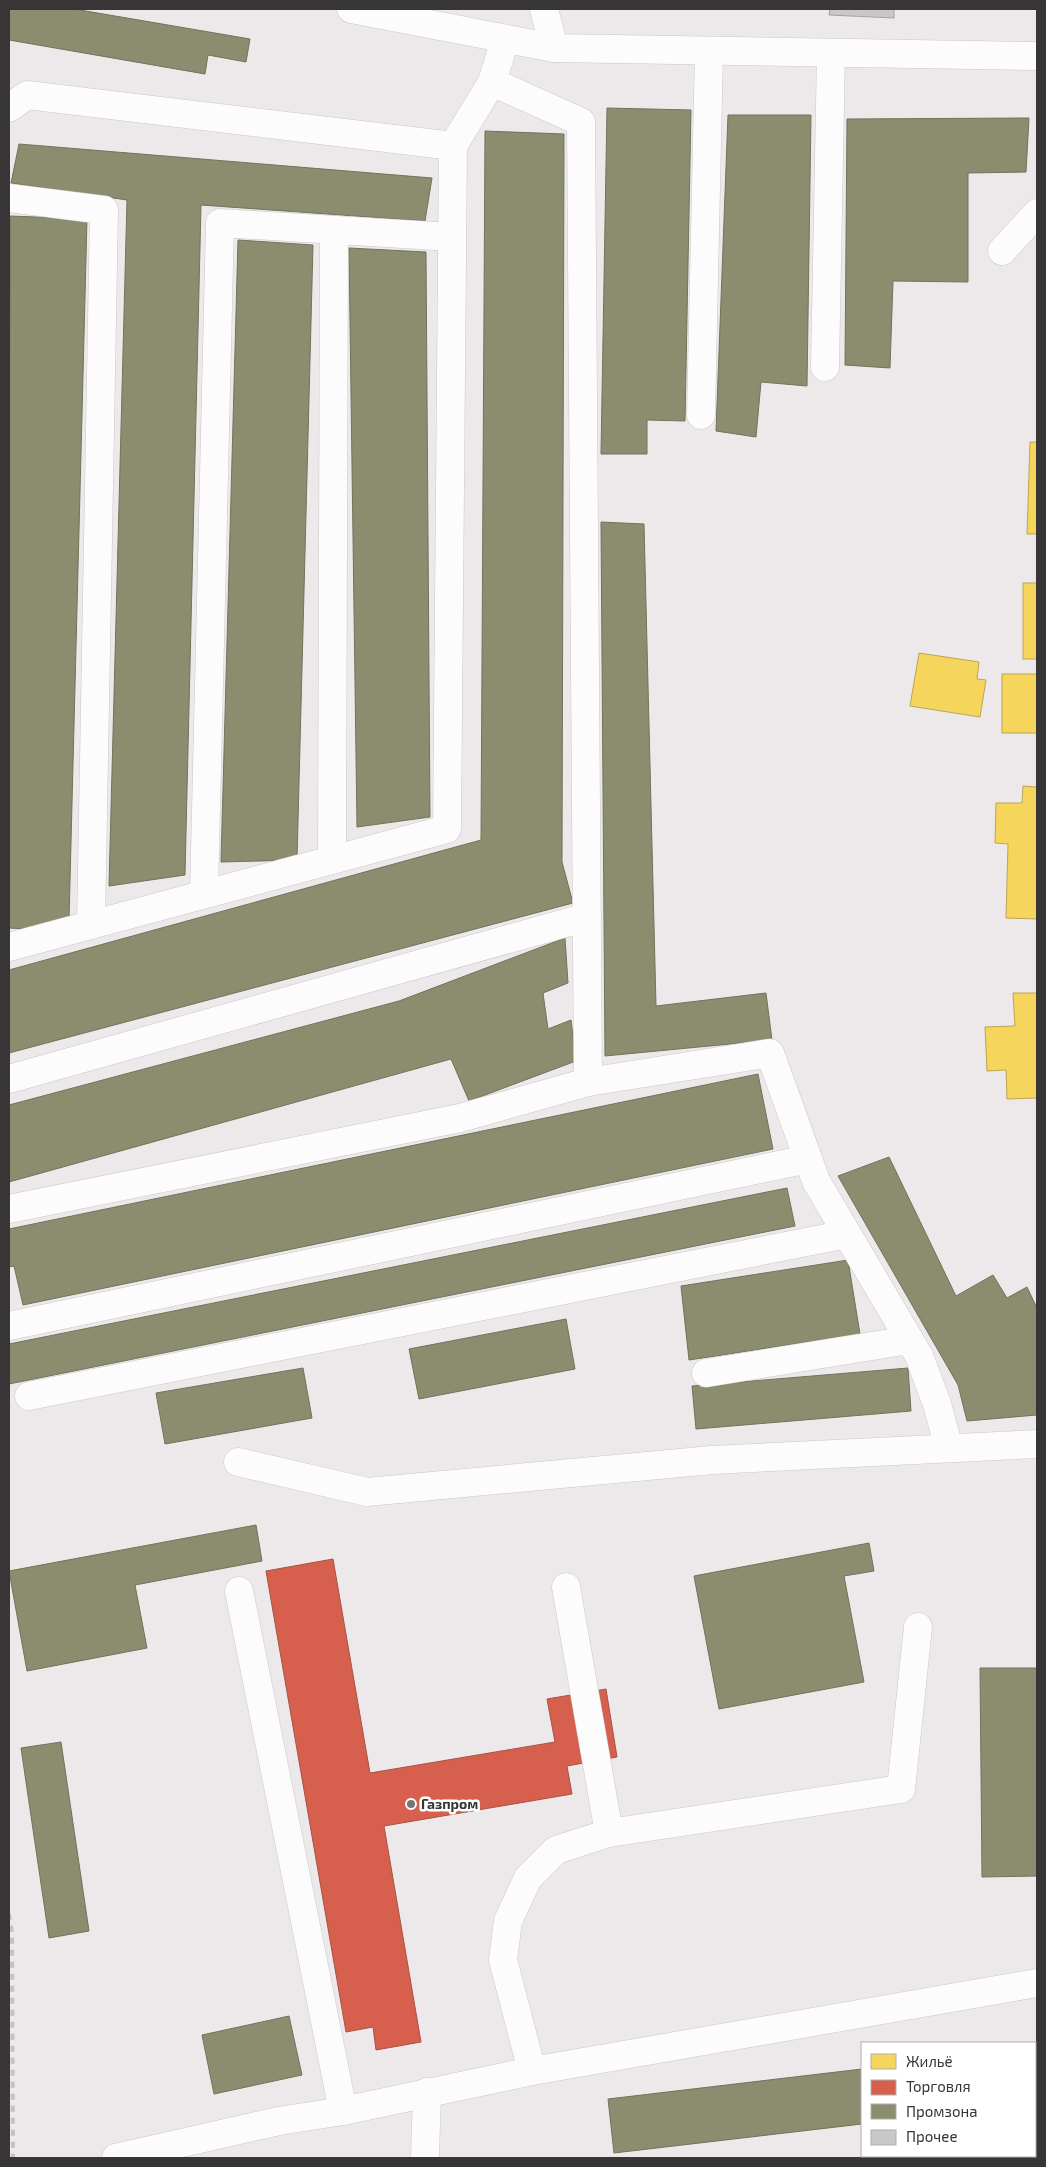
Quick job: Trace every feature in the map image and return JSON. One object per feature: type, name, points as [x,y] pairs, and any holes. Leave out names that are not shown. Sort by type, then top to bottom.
[{"type":"street","points":[[351,9],[554,48],[1037,56]]},
{"type":"street","points":[[544,9],[554,48]]},
{"type":"street","points":[[9,947],[448,829],[453,146],[492,82],[505,40]]},
{"type":"street","points":[[701,415],[710,51]]},
{"type":"street","points":[[825,367],[831,52]]},
{"type":"street","points":[[492,82],[581,122],[588,1082]]},
{"type":"street","points":[[9,108],[27,95],[453,146]]},
{"type":"street","points":[[9,198],[104,210],[91,925]]},
{"type":"street","points":[[1002,250],[1037,213]]},
{"type":"street","points":[[204,894],[220,223],[452,237]]},
{"type":"street","points":[[332,860],[334,230]]},
{"type":"street","points":[[9,1079],[587,916]]},
{"type":"street","points":[[9,1209],[460,1118],[588,1082],[770,1053],[816,1181],[919,1356],[934,1396],[949,1448]]},
{"type":"street","points":[[9,1326],[808,1160]]},
{"type":"street","points":[[29,1396],[847,1234]]},
{"type":"street","points":[[706,1373],[909,1340]]},
{"type":"street","points":[[238,1462],[367,1492],[712,1460],[1037,1444]]},
{"type":"street","points":[[566,1588],[609,1833]]},
{"type":"street","points":[[239,1591],[343,2111]]},
{"type":"street","points":[[532,2070],[503,1960],[508,1921],[528,1878],[556,1850],[609,1833],[901,1789],[918,1627]]},
{"type":"street","points":[[116,2158],[279,2121],[343,2111],[532,2070],[1037,1983]]},
{"type":"street","points":[[425,2158],[427,2092]]},
{"type":"building: Жильё","points":[[1030,442],[1037,442],[1037,534],[1027,534]]},
{"type":"building: Жильё","points":[[1023,583],[1037,583],[1037,659],[1023,659]]},
{"type":"building: Жильё","points":[[919,653],[979,662],[977,679],[986,680],[980,717],[910,706]]},
{"type":"building: Жильё","points":[[1002,674],[1037,674],[1037,733],[1002,733]]},
{"type":"building: Жильё","points":[[1023,786],[1037,787],[1037,919],[1006,918],[1008,844],[995,843],[996,803],[1022,803]]},
{"type":"building: Жильё","points":[[1013,993],[1037,993],[1037,1098],[1007,1099],[1006,1070],[987,1071],[985,1027],[1015,1026]]},
{"type":"building: Торговля","name":"Газпром","points":[[333,1559],[370,1773],[555,1742],[547,1699],[606,1689],[617,1757],[567,1766],[572,1794],[384,1826],[421,2042],[376,2050],[373,2027],[346,2032],[266,1571]]},
{"type":"building: Промзона","points":[[9,9],[74,9],[250,39],[246,62],[208,55],[205,74],[9,40]]},
{"type":"building: Промзона","points":[[607,108],[691,110],[685,421],[647,420],[647,454],[601,454]]},
{"type":"building: Промзона","points":[[728,115],[811,115],[807,386],[761,382],[756,437],[716,431]]},
{"type":"building: Промзона","points":[[1029,118],[1026,172],[968,173],[968,282],[893,281],[890,368],[845,365],[847,119]]},
{"type":"building: Промзона","points":[[485,131],[564,134],[562,862],[573,903],[9,1053],[9,970],[481,840]]},
{"type":"building: Промзона","points":[[19,144],[432,178],[425,221],[201,205],[185,875],[109,886],[127,200],[11,183]]},
{"type":"building: Промзона","points":[[10,216],[87,219],[69,920],[25,929],[9,928]]},
{"type":"building: Промзона","points":[[238,240],[313,245],[297,860],[221,862]]},
{"type":"building: Промзона","points":[[349,248],[426,252],[430,817],[357,827]]},
{"type":"building: Промзона","points":[[601,522],[644,524],[656,1006],[766,993],[772,1040],[605,1056]]},
{"type":"building: Промзона","points":[[565,938],[568,983],[543,993],[548,1029],[571,1020],[576,1061],[469,1101],[451,1059],[9,1182],[9,1105],[399,1001]]},
{"type":"building: Промзона","points":[[758,1074],[773,1149],[23,1305],[14,1266],[9,1267],[9,1229]]},
{"type":"building: Промзона","points":[[889,1157],[956,1296],[993,1275],[1007,1298],[1027,1287],[1037,1308],[1037,1415],[967,1421],[958,1385],[838,1176]]},
{"type":"building: Промзона","points":[[787,1188],[795,1226],[9,1384],[9,1344]]},
{"type":"building: Промзона","points":[[848,1260],[860,1334],[689,1360],[681,1286]]},
{"type":"building: Промзона","points":[[566,1319],[575,1369],[419,1399],[409,1349]]},
{"type":"building: Промзона","points":[[303,1368],[312,1418],[165,1444],[156,1393]]},
{"type":"building: Промзона","points":[[908,1368],[911,1411],[696,1429],[692,1386]]},
{"type":"building: Промзона","points":[[256,1525],[262,1561],[135,1585],[147,1648],[27,1671],[9,1571]]},
{"type":"building: Промзона","points":[[869,1543],[874,1571],[844,1576],[864,1682],[719,1709],[694,1576]]},
{"type":"building: Промзона","points":[[980,1668],[1037,1668],[1037,1876],[982,1877]]},
{"type":"building: Промзона","points":[[61,1742],[89,1931],[49,1938],[21,1748]]},
{"type":"building: Промзона","points":[[289,2016],[302,2075],[214,2094],[202,2035]]},
{"type":"building: Промзона","points":[[861,2069],[861,2124],[614,2153],[608,2099]]},
{"type":"building: Прочее","points":[[830,9],[894,9],[894,18],[829,15]]},
{"type":"railway","points":[[9,1914],[12,1932],[13,2158]]},
{"type":"place","name":"Газпром","points":[[411,1804]]}]
